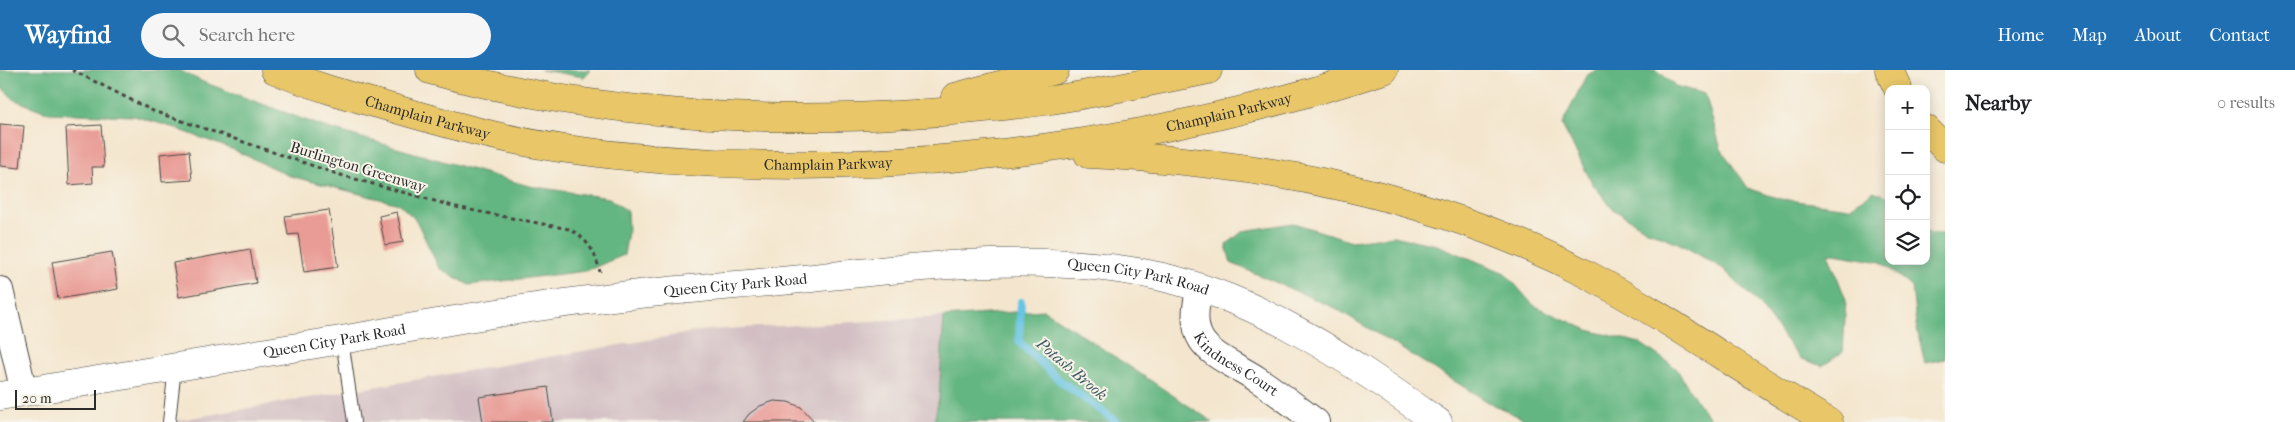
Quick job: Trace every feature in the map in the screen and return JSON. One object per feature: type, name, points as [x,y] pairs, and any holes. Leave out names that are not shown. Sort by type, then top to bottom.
[{"type":"main road","name":"Champlain Parkway","points":[[274,70],[328,89],[433,120],[556,147],[638,158],[791,164],[870,163],[989,155],[1139,134],[1244,110],[1384,70]]},
{"type":"main road","points":[[430,70],[557,98],[637,108],[718,115],[887,116],[1045,101],[1102,92],[1208,70]]},
{"type":"main road","points":[[887,116],[1055,70]]},
{"type":"main road","points":[[1889,70],[1896,85]]},
{"type":"main road","points":[[1927,130],[1945,148]]},
{"type":"main road","points":[[989,155],[1097,154],[1237,166],[1349,187],[1421,206],[1525,245],[1589,276],[1658,316],[1829,422]]},
{"type":"street","name":"Queen City Park Road","points":[[12,394],[513,310],[605,298],[945,266],[1010,262],[1060,262],[1100,266],[1166,278],[1200,288],[1255,309],[1314,339],[1438,422]]},
{"type":"street","name":"Kindness Court","points":[[1200,288],[1195,310],[1195,325],[1200,339],[1210,351],[1256,379],[1316,422]]},
{"type":"street","points":[[0,290],[12,394]]},
{"type":"lane","points":[[342,340],[354,422]]},
{"type":"lane","points":[[168,422],[175,367]]},
{"type":"path","name":"Burlington Greenway","points":[[72,70],[161,114],[337,174],[469,210],[569,229],[578,234],[591,247],[601,274],[605,298]]},
{"type":"shaded area","points":[[944,317],[939,398],[934,422],[167,422],[707,330]]},
{"type":"green space","points":[[0,70],[179,70],[203,82],[324,127],[529,186],[609,198],[627,211],[628,232],[624,255],[586,271],[469,285],[439,268],[416,220],[399,204],[290,176],[234,150],[172,127],[134,116],[49,113],[15,100],[0,86]]},
{"type":"green space","points":[[541,70],[590,70],[584,77]]},
{"type":"green space","points":[[1596,70],[1657,70],[1675,86],[1705,94],[1721,149],[1748,188],[1780,199],[1849,208],[1873,191],[1885,196],[1885,265],[1930,265],[1930,234],[1945,234],[1945,359],[1925,363],[1916,325],[1912,287],[1881,262],[1828,253],[1846,300],[1843,352],[1822,366],[1799,358],[1759,304],[1722,268],[1678,243],[1649,231],[1613,209],[1592,183],[1562,125],[1586,76]]},
{"type":"green space","points":[[1293,223],[1352,241],[1393,236],[1437,245],[1505,273],[1533,305],[1588,330],[1640,343],[1676,368],[1698,403],[1713,422],[1530,422],[1490,403],[1335,308],[1231,263],[1226,245],[1243,231]]},
{"type":"green space","points":[[1044,310],[1213,422],[934,422],[939,398],[944,317]]},
{"type":"building","points":[[0,124],[24,126],[20,168],[0,166]]},
{"type":"building","points":[[101,125],[104,167],[92,167],[93,183],[69,185],[66,127]]},
{"type":"building","points":[[189,151],[192,180],[162,182],[160,154]]},
{"type":"building","points":[[329,210],[338,267],[304,272],[298,234],[288,235],[285,216]]},
{"type":"building","points":[[397,212],[403,242],[385,245],[379,216]]},
{"type":"building","points":[[250,249],[256,283],[179,297],[173,263]]},
{"type":"building","points":[[112,252],[118,289],[58,299],[52,262]]},
{"type":"building","points":[[548,387],[553,422],[483,422],[479,397]]},
{"type":"building","points":[[774,401],[788,402],[801,407],[815,422],[743,422],[749,414],[760,406]]},
{"type":"waterway","name":"Potash Brook","points":[[1021,302],[1019,342],[1059,380],[1117,422]]}]
